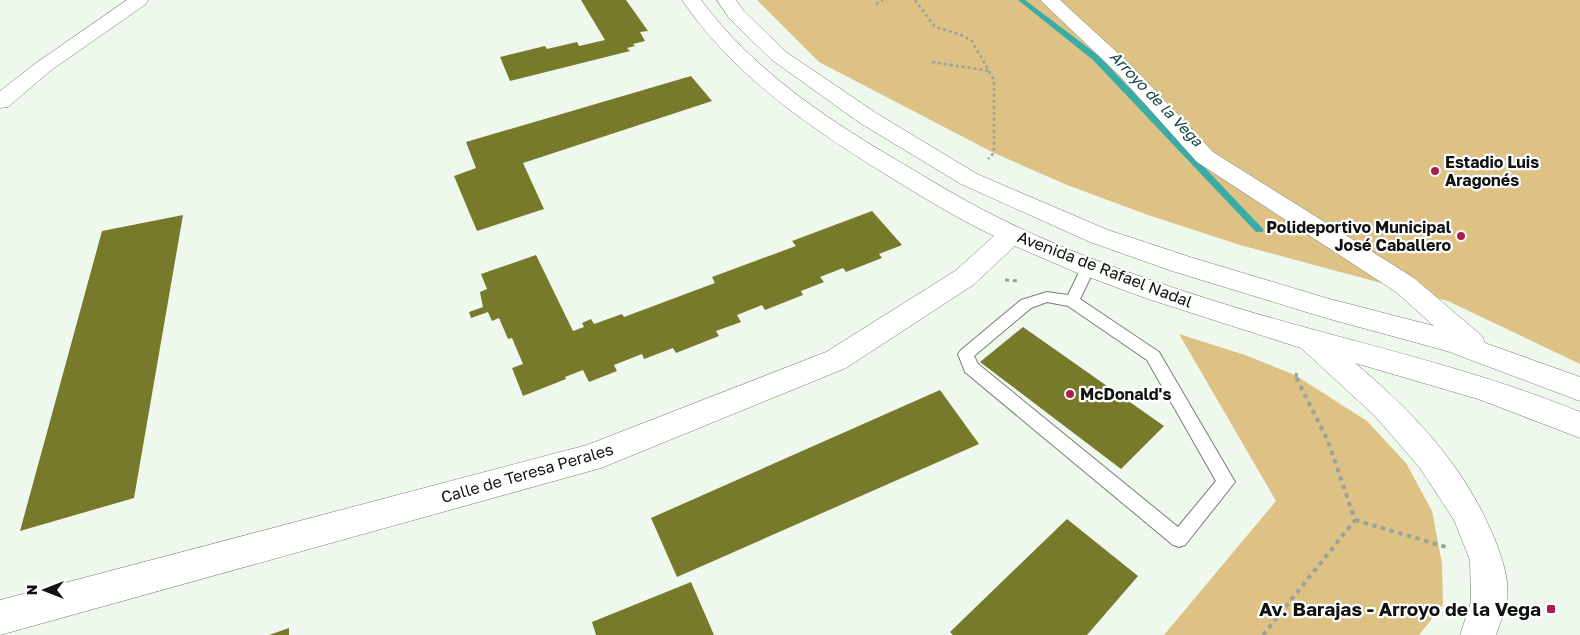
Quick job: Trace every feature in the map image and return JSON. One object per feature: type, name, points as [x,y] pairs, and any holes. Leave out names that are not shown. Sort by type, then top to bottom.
[{"type":"street","points":[[0,82],[118,0]]},
{"type":"street","points":[[0,102],[43,66],[139,0]]},
{"type":"street","name":"Avenida de Rafael Nadal","points":[[691,0],[706,23],[748,66],[838,135],[947,200],[1012,234],[1174,298],[1306,338],[1486,388],[1580,425]]},
{"type":"street","name":"Avenida de Rafael Nadal","points":[[726,0],[736,14],[779,56],[868,118],[969,179],[1099,236],[1181,264],[1326,308],[1479,350],[1580,389]]},
{"type":"street","points":[[1049,0],[1126,71],[1205,157],[1405,285],[1479,350]]},
{"type":"street","name":"Calle de Teresa Perales","points":[[0,618],[590,458],[836,360],[964,278],[1012,234]]},
{"type":"street","points":[[1306,338],[1386,407],[1431,458],[1467,512],[1487,560],[1489,602],[1478,635]]},
{"type":"lane","points":[[1072,301],[1089,266]]},
{"type":"lane","points":[[1048,297],[1072,301],[1153,356],[1226,482],[1179,539],[971,368],[966,354],[1026,304],[1048,297]]},
{"type":"path","points":[[876,4],[883,0]]},
{"type":"path","points":[[915,0],[935,27],[959,34],[972,41],[990,71],[994,80],[995,101],[992,123],[994,153]]},
{"type":"path","points":[[932,62],[990,71]]},
{"type":"path","points":[[1306,338],[1295,375],[1328,441],[1355,520]]},
{"type":"path","points":[[1355,520],[1434,544]]},
{"type":"path","points":[[1263,635],[1355,520]]},
{"type":"shaded area","name":"Polideportivo Municipal José Caballero","points":[[757,0],[1580,0],[1580,364],[1448,301],[1240,245],[1148,215],[1067,185],[994,153],[819,62]]},
{"type":"shaded area","points":[[1179,334],[1245,355],[1295,375],[1367,421],[1406,463],[1432,511],[1442,563],[1443,605],[1419,635],[1164,635],[1276,501]]},
{"type":"building","points":[[581,0],[626,0],[648,31],[640,32],[645,41],[633,44],[635,46],[627,48],[630,51],[510,81],[500,57],[545,46],[547,49],[577,42],[579,46],[605,40]]},
{"type":"building","points":[[691,76],[712,101],[523,163],[544,209],[477,231],[454,176],[476,168],[466,142]]},
{"type":"building","points":[[872,211],[902,245],[879,254],[882,258],[846,272],[843,268],[820,277],[824,282],[801,291],[803,295],[765,310],[762,305],[737,315],[741,322],[716,331],[719,336],[676,353],[673,348],[644,359],[642,354],[614,365],[617,371],[589,382],[583,370],[523,396],[512,368],[523,364],[512,338],[508,339],[499,318],[492,321],[488,312],[471,318],[469,312],[483,307],[480,292],[487,289],[481,274],[536,255],[573,331],[584,327],[582,323],[591,319],[594,324],[622,314],[624,317],[715,283],[712,277],[796,246],[792,241]]},
{"type":"building","points":[[183,215],[134,498],[20,531],[102,231]]},
{"type":"building","name":"McDonald's","points":[[1023,327],[1164,426],[1121,469],[980,362]]},
{"type":"building","points":[[940,390],[979,444],[677,577],[651,518]]},
{"type":"building","points":[[1067,519],[1138,576],[1087,635],[953,635],[950,632]]},
{"type":"building","points":[[691,582],[714,635],[596,635],[592,622]]},
{"type":"building","points":[[289,628],[289,635],[269,635]]},
{"type":"waterway","name":"Arroyo de la Vega","points":[[1021,0],[1096,58],[1259,230]]},
{"type":"place","name":"Estadio Luis Aragonés","points":[[1435,171]]},
{"type":"place","name":"Polideportivo Municipal José Caballero","points":[[1461,236]]},
{"type":"place","name":"McDonald's","points":[[1070,394]]},
{"type":"place","name":"Av. Barajas - Arroyo de la Vega","points":[[1551,609]]}]
